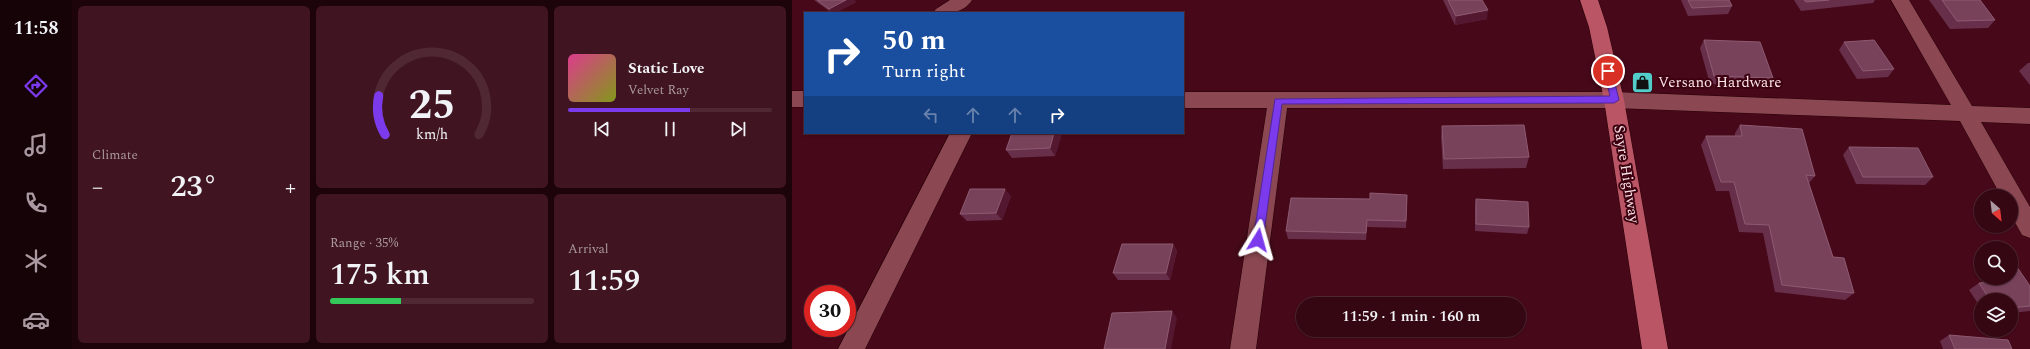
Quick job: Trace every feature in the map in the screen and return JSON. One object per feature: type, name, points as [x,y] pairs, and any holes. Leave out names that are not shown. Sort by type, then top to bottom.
[{"type":"highway","name":"Sayre Highway","points":[[1589,0],[1598,28],[1614,100],[1655,349]]},
{"type":"street","points":[[944,12],[963,0]]},
{"type":"street","points":[[1900,0],[1967,115],[2030,228]]},
{"type":"street","points":[[792,99],[804,99]]},
{"type":"street","points":[[1184,100],[1614,100],[1967,115],[2030,116]]},
{"type":"street","points":[[1242,349],[1278,101]]},
{"type":"street","points":[[851,349],[960,134]]},
{"type":"building","points":[[817,0],[846,0],[829,9]]},
{"type":"building","points":[[1448,0],[1482,0],[1488,10],[1456,16]]},
{"type":"building","points":[[1688,0],[1729,0],[1732,6],[1692,8]]},
{"type":"building","points":[[1804,0],[1829,0],[1806,2]]},
{"type":"building","points":[[1942,0],[1980,0],[1995,20],[1957,21]]},
{"type":"building","points":[[1704,40],[1760,42],[1773,78],[1714,76]]},
{"type":"building","points":[[1874,40],[1894,69],[1863,71],[1844,42]]},
{"type":"building","points":[[1524,125],[1529,157],[1444,159],[1442,126]]},
{"type":"building","points":[[1740,125],[1802,129],[1815,176],[1806,175],[1833,257],[1844,258],[1854,293],[1782,285],[1769,225],[1745,224],[1734,182],[1721,182],[1706,136],[1742,136]]},
{"type":"building","points":[[1012,134],[1054,134],[1050,148],[1006,150]]},
{"type":"building","points":[[1849,147],[1918,148],[1933,177],[1863,177]]},
{"type":"building","points":[[970,189],[1005,189],[996,213],[960,214]]},
{"type":"building","points":[[1370,193],[1407,195],[1406,221],[1367,220],[1366,233],[1286,231],[1291,198],[1370,199]]},
{"type":"building","points":[[1476,199],[1528,202],[1529,227],[1476,224]]},
{"type":"building","points":[[1122,244],[1173,244],[1166,273],[1113,273]]},
{"type":"building","points":[[2018,268],[2030,286],[2030,306],[2018,307],[2018,293],[1985,293],[1980,285],[2018,285]]},
{"type":"building","points":[[1172,311],[1165,349],[1104,349],[1112,313]]},
{"type":"building","points":[[1949,335],[2008,340],[2012,349],[1955,349]]},
{"type":"place","name":"Versano Hardware","points":[[1643,82]]},
{"type":"route","points":[[1258,240],[1278,101],[1614,100],[1608,71]]}]
